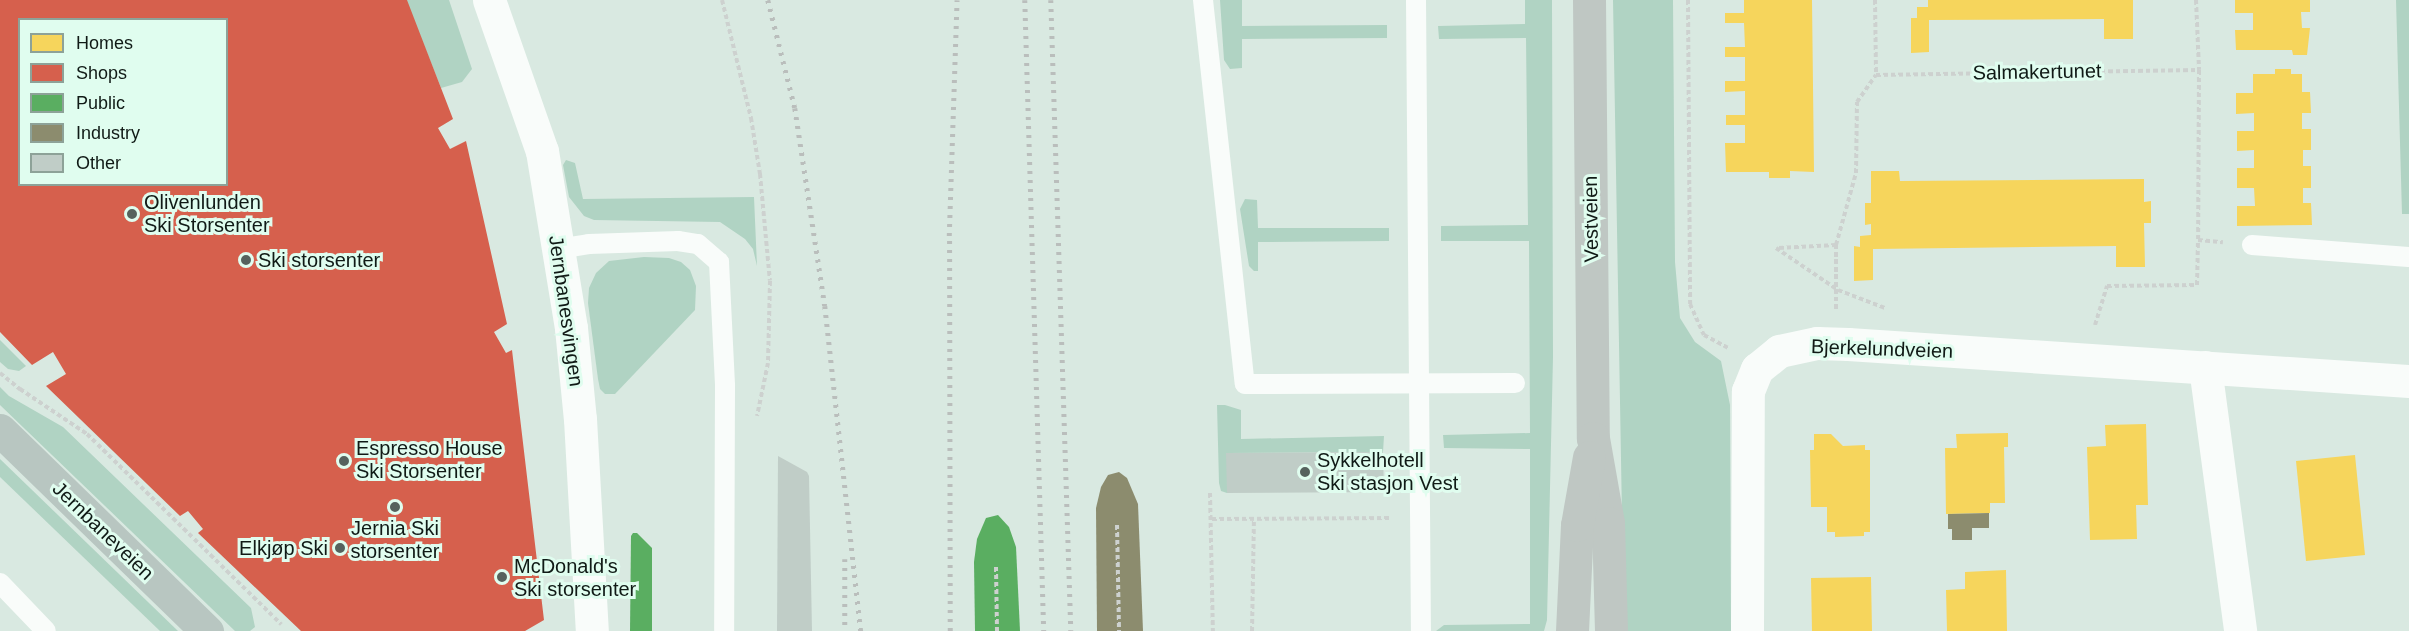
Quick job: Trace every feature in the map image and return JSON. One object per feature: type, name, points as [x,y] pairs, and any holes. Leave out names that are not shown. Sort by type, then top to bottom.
[{"type":"main road","name":"Jernbaneveien","points":[[0,430],[207,631]]},
{"type":"street","name":"Jernbanesvingen","points":[[489,0],[542,151],[571,328],[580,419],[592,631]]},
{"type":"street","name":"Vestveien","points":[[1589,0],[1593,438],[1608,523],[1611,631]]},
{"type":"street","name":"Bjerkelundveien","points":[[1757,369],[1779,351],[1816,344],[2409,381]]},
{"type":"street","points":[[2205,368],[2240,631]]},
{"type":"street","points":[[1747,631],[1747,404],[1750,382],[1757,369]]},
{"type":"street","name":"Vestveien","points":[[1572,631],[1577,525],[1593,438]]},
{"type":"lane","points":[[1203,0],[1245,384],[1515,383]]},
{"type":"lane","points":[[1416,0],[1420,631]]},
{"type":"lane","points":[[558,249],[638,240],[678,241],[698,244],[708,250],[719,262],[722,279],[725,386],[724,631]]},
{"type":"lane","points":[[2252,244],[2409,257]]},
{"type":"lane","points":[[0,583],[46,631]]},
{"type":"path","points":[[722,0],[740,63],[753,129],[760,174],[770,281],[768,363],[756,418]]},
{"type":"path","points":[[1688,0],[1690,304],[1704,334],[1728,347],[1757,369]]},
{"type":"path","points":[[1836,313],[1838,290],[1836,244],[1856,173],[1857,102],[1876,75],[1875,0]]},
{"type":"path","points":[[2093,330],[2107,286],[2198,285],[2199,70],[2196,0]]},
{"type":"path","name":"Salmakertunet","points":[[1876,75],[2199,70]]},
{"type":"path","points":[[2198,240],[2252,244]]},
{"type":"path","points":[[1836,244],[1776,248],[1838,290],[1894,312]]},
{"type":"path","points":[[0,373],[87,434],[281,624]]},
{"type":"path","points":[[1210,493],[1213,631]]},
{"type":"path","points":[[1212,519],[1397,518]]},
{"type":"path","points":[[1252,631],[1254,519]]},
{"type":"path","points":[[1117,525],[1119,631]]},
{"type":"path","points":[[996,567],[997,631]]},
{"type":"green space","points":[[406,0],[449,0],[472,69],[462,82],[441,88]]},
{"type":"green space","points":[[1220,0],[1242,0],[1242,26],[1387,25],[1387,38],[1242,39],[1242,68],[1230,69],[1224,60]]},
{"type":"green space","points":[[1525,0],[1552,0],[1553,357],[1547,620],[1544,631],[1436,631],[1444,625],[1530,624],[1530,449],[1444,448],[1443,435],[1530,433],[1529,241],[1441,241],[1441,226],[1528,225],[1526,38],[1439,39],[1438,26],[1525,24]]},
{"type":"green space","points":[[1613,0],[1673,0],[1675,262],[1680,318],[1695,342],[1721,361],[1730,405],[1731,631],[1624,631]]},
{"type":"green space","points":[[2396,0],[2409,0],[2409,214],[2402,214]]},
{"type":"green space","points":[[566,160],[575,163],[583,199],[754,197],[757,266],[753,249],[745,239],[720,222],[594,220],[584,216],[569,197],[563,165]]},
{"type":"green space","points":[[1245,199],[1257,200],[1258,228],[1389,228],[1389,241],[1258,242],[1258,271],[1254,271],[1249,266],[1240,209]]},
{"type":"green space","points":[[644,257],[669,258],[681,262],[690,270],[696,286],[695,310],[615,394],[605,394],[600,389],[598,379],[588,303],[589,288],[596,273],[609,261]]},
{"type":"green space","points":[[0,340],[26,366],[19,371],[8,369],[0,362]]},
{"type":"green space","points":[[0,387],[9,396],[63,427],[251,608],[255,627],[250,631],[235,631],[0,405]]},
{"type":"green space","points":[[1217,405],[1241,410],[1241,439],[1384,436],[1383,452],[1227,453],[1227,493],[1221,491],[1219,483]]},
{"type":"green space","points":[[0,459],[178,631],[160,631],[0,477]]},
{"type":"building: Homes","points":[[1744,0],[1812,0],[1814,172],[1790,171],[1790,178],[1769,178],[1769,172],[1726,172],[1725,143],[1745,143],[1745,125],[1726,125],[1726,115],[1745,115],[1745,91],[1725,92],[1725,81],[1745,81],[1745,57],[1725,57],[1725,47],[1745,47],[1744,23],[1725,23],[1725,13],[1744,13]]},
{"type":"building: Homes","points":[[1928,0],[2133,0],[2133,39],[2104,39],[2104,19],[1929,20],[1929,52],[1911,53],[1911,18],[1917,18],[1917,7],[1928,7]]},
{"type":"building: Homes","points":[[2235,0],[2310,0],[2310,12],[2301,12],[2302,28],[2310,28],[2307,55],[2293,55],[2292,50],[2236,50],[2235,30],[2253,30],[2253,13],[2235,13]]},
{"type":"building: Homes","points":[[2275,69],[2291,69],[2291,74],[2302,74],[2302,92],[2310,92],[2311,113],[2302,113],[2302,129],[2311,129],[2311,150],[2303,150],[2303,166],[2311,166],[2311,188],[2303,188],[2303,203],[2311,203],[2312,225],[2237,226],[2237,206],[2255,206],[2254,188],[2237,188],[2237,168],[2254,168],[2254,150],[2237,151],[2237,131],[2254,131],[2254,113],[2236,114],[2236,93],[2253,93],[2253,74],[2275,74]]},
{"type":"building: Homes","points":[[1871,171],[1899,171],[1900,181],[2144,179],[2144,202],[2151,201],[2151,223],[2144,223],[2145,267],[2116,267],[2116,246],[1873,249],[1873,280],[1854,281],[1854,246],[1860,247],[1860,236],[1871,235],[1871,224],[1865,225],[1865,203],[1871,203]]},
{"type":"building: Homes","points":[[2146,424],[2148,505],[2136,505],[2137,539],[2090,540],[2087,447],[2106,446],[2105,425]]},
{"type":"building: Homes","points":[[2008,433],[2008,447],[2004,447],[2005,503],[1990,503],[1990,513],[1946,514],[1945,448],[1957,448],[1956,434]]},
{"type":"building: Homes","points":[[1814,434],[1831,434],[1843,446],[1865,445],[1865,450],[1870,450],[1870,532],[1864,532],[1864,536],[1835,537],[1835,532],[1827,532],[1827,507],[1811,507],[1810,450],[1814,450]]},
{"type":"building: Homes","points":[[2355,455],[2365,555],[2306,561],[2296,461]]},
{"type":"building: Homes","points":[[2006,570],[2007,631],[1947,631],[1946,590],[1965,589],[1965,572]]},
{"type":"building: Homes","points":[[1871,577],[1872,631],[1812,631],[1811,578]]},
{"type":"building: Shops","name":"Ski storsenter","points":[[0,0],[407,0],[453,119],[438,128],[450,149],[466,141],[507,324],[494,332],[506,353],[512,350],[544,620],[525,631],[301,631],[198,533],[203,529],[188,511],[180,516],[46,386],[66,374],[53,352],[32,365],[0,332]]},
{"type":"building: Public","points":[[998,515],[1009,527],[1016,547],[1020,631],[975,631],[974,562],[977,539],[986,518]]},
{"type":"building: Public","points":[[637,533],[652,548],[652,631],[630,631],[631,536]]},
{"type":"building: Industry","points":[[1119,472],[1127,478],[1138,504],[1143,631],[1097,631],[1096,508],[1101,487],[1108,475]]},
{"type":"building: Industry","points":[[1989,513],[1989,528],[1972,528],[1972,540],[1952,540],[1952,529],[1948,529],[1948,514]]},
{"type":"building: Other","name":"Sykkelhotell Ski stasjon Vest","points":[[1383,452],[1384,492],[1227,493],[1226,453]]},
{"type":"building: Other","points":[[778,456],[807,472],[809,476],[812,631],[777,631]]},
{"type":"railway","points":[[768,0],[795,108],[825,306],[861,631]]},
{"type":"railway","points":[[950,631],[949,236],[957,0]]},
{"type":"railway","points":[[1025,0],[1044,631]]},
{"type":"railway","points":[[1051,0],[1071,631]]},
{"type":"railway","points":[[845,559],[845,631]]},
{"type":"place","name":"Olivenlunden Ski Storsenter","points":[[132,214]]},
{"type":"place","name":"Ski storsenter","points":[[246,260]]},
{"type":"place","name":"Espresso House Ski Storsenter","points":[[344,461]]},
{"type":"place","name":"Sykkelhotell Ski stasjon Vest","points":[[1305,472]]},
{"type":"place","name":"Jernia Ski storsenter","points":[[395,507]]},
{"type":"place","name":"Elkjøp Ski","points":[[340,548]]},
{"type":"place","name":"McDonald's Ski storsenter","points":[[502,577]]}]
